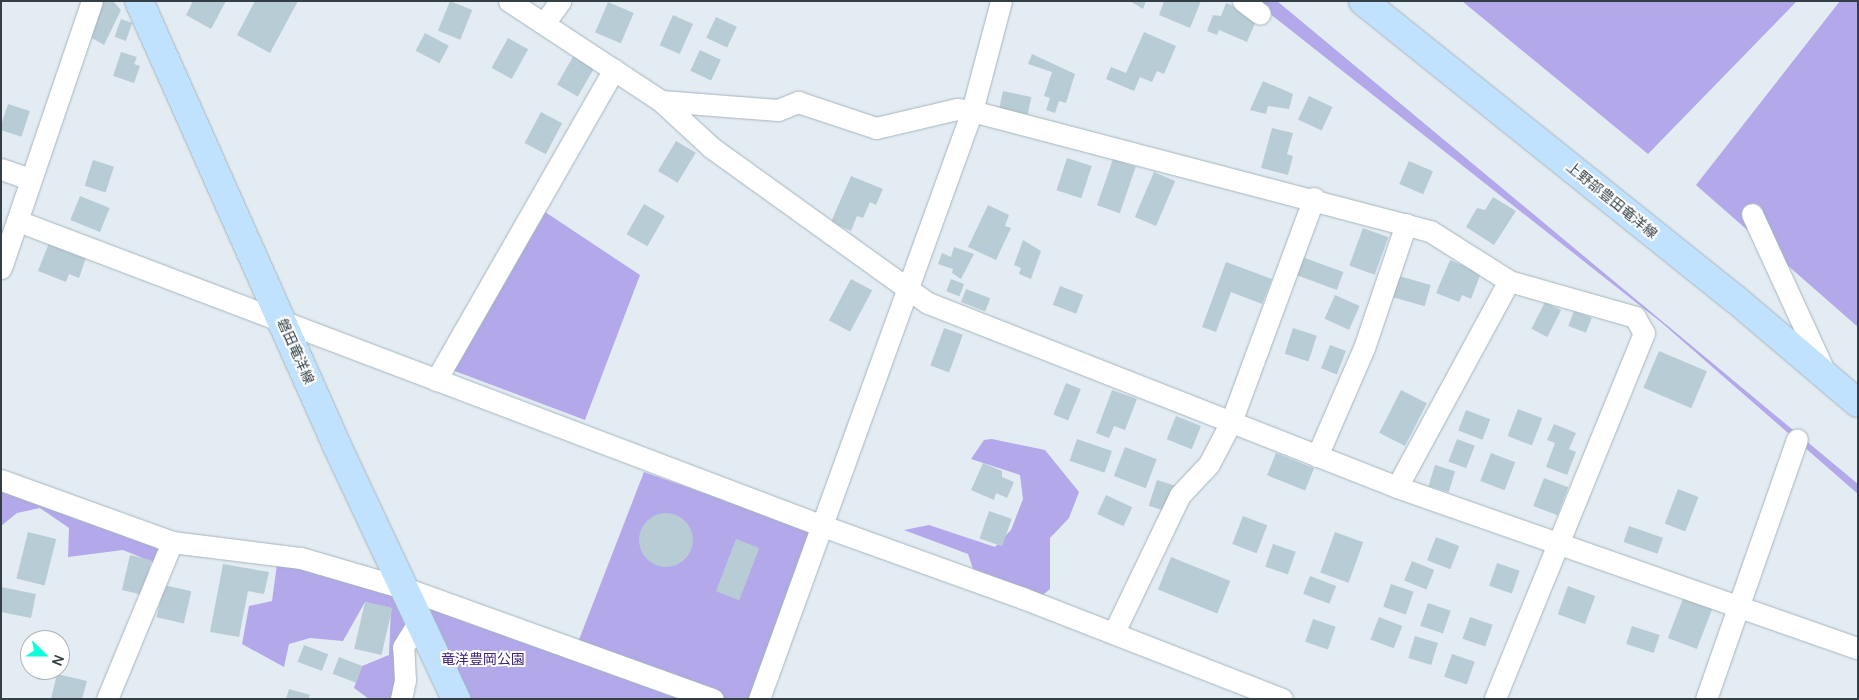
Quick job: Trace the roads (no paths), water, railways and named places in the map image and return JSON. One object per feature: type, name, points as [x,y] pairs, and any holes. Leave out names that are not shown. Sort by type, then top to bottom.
[{"type":"main road","name":"磐田竜洋線","points":[[139,1],[336,444],[407,589],[419,621],[456,699]]},
{"type":"main road","name":"上野部豊田竜洋線","points":[[1363,1],[1858,403]]},
{"type":"street","points":[[1,268],[18,221],[30,178],[92,1]]},
{"type":"street","points":[[509,1],[545,22],[661,101],[712,148],[928,303],[1397,487],[1557,540],[1858,648]]},
{"type":"street","points":[[545,22],[560,1]]},
{"type":"street","points":[[1243,1],[1260,14]]},
{"type":"street","points":[[759,699],[820,526],[909,291],[972,111],[1000,2]]},
{"type":"street","points":[[436,380],[614,69]]},
{"type":"street","points":[[661,101],[778,110],[798,102],[876,128],[957,108],[972,111],[1112,146],[1199,173],[1314,198],[1430,231],[1509,281],[1635,317],[1644,333],[1557,540],[1495,699]]},
{"type":"street","points":[[1,169],[30,178]]},
{"type":"street","points":[[1114,632],[1180,495],[1209,464],[1230,422],[1314,198]]},
{"type":"street","points":[[1752,214],[1826,376]]},
{"type":"street","points":[[18,221],[820,526],[1114,632],[1282,699]]},
{"type":"street","points":[[1317,456],[1364,348],[1406,224]]},
{"type":"street","points":[[1397,487],[1509,281]]},
{"type":"street","points":[[1706,699],[1797,440]]},
{"type":"street","points":[[1,480],[172,542],[301,558],[407,589],[714,699]]},
{"type":"street","points":[[107,699],[172,542]]},
{"type":"street","points":[[401,699],[405,680],[403,647],[419,621]]},
{"type":"park label","name":"竜洋豊岡公園","points":[[483,659]]}]
